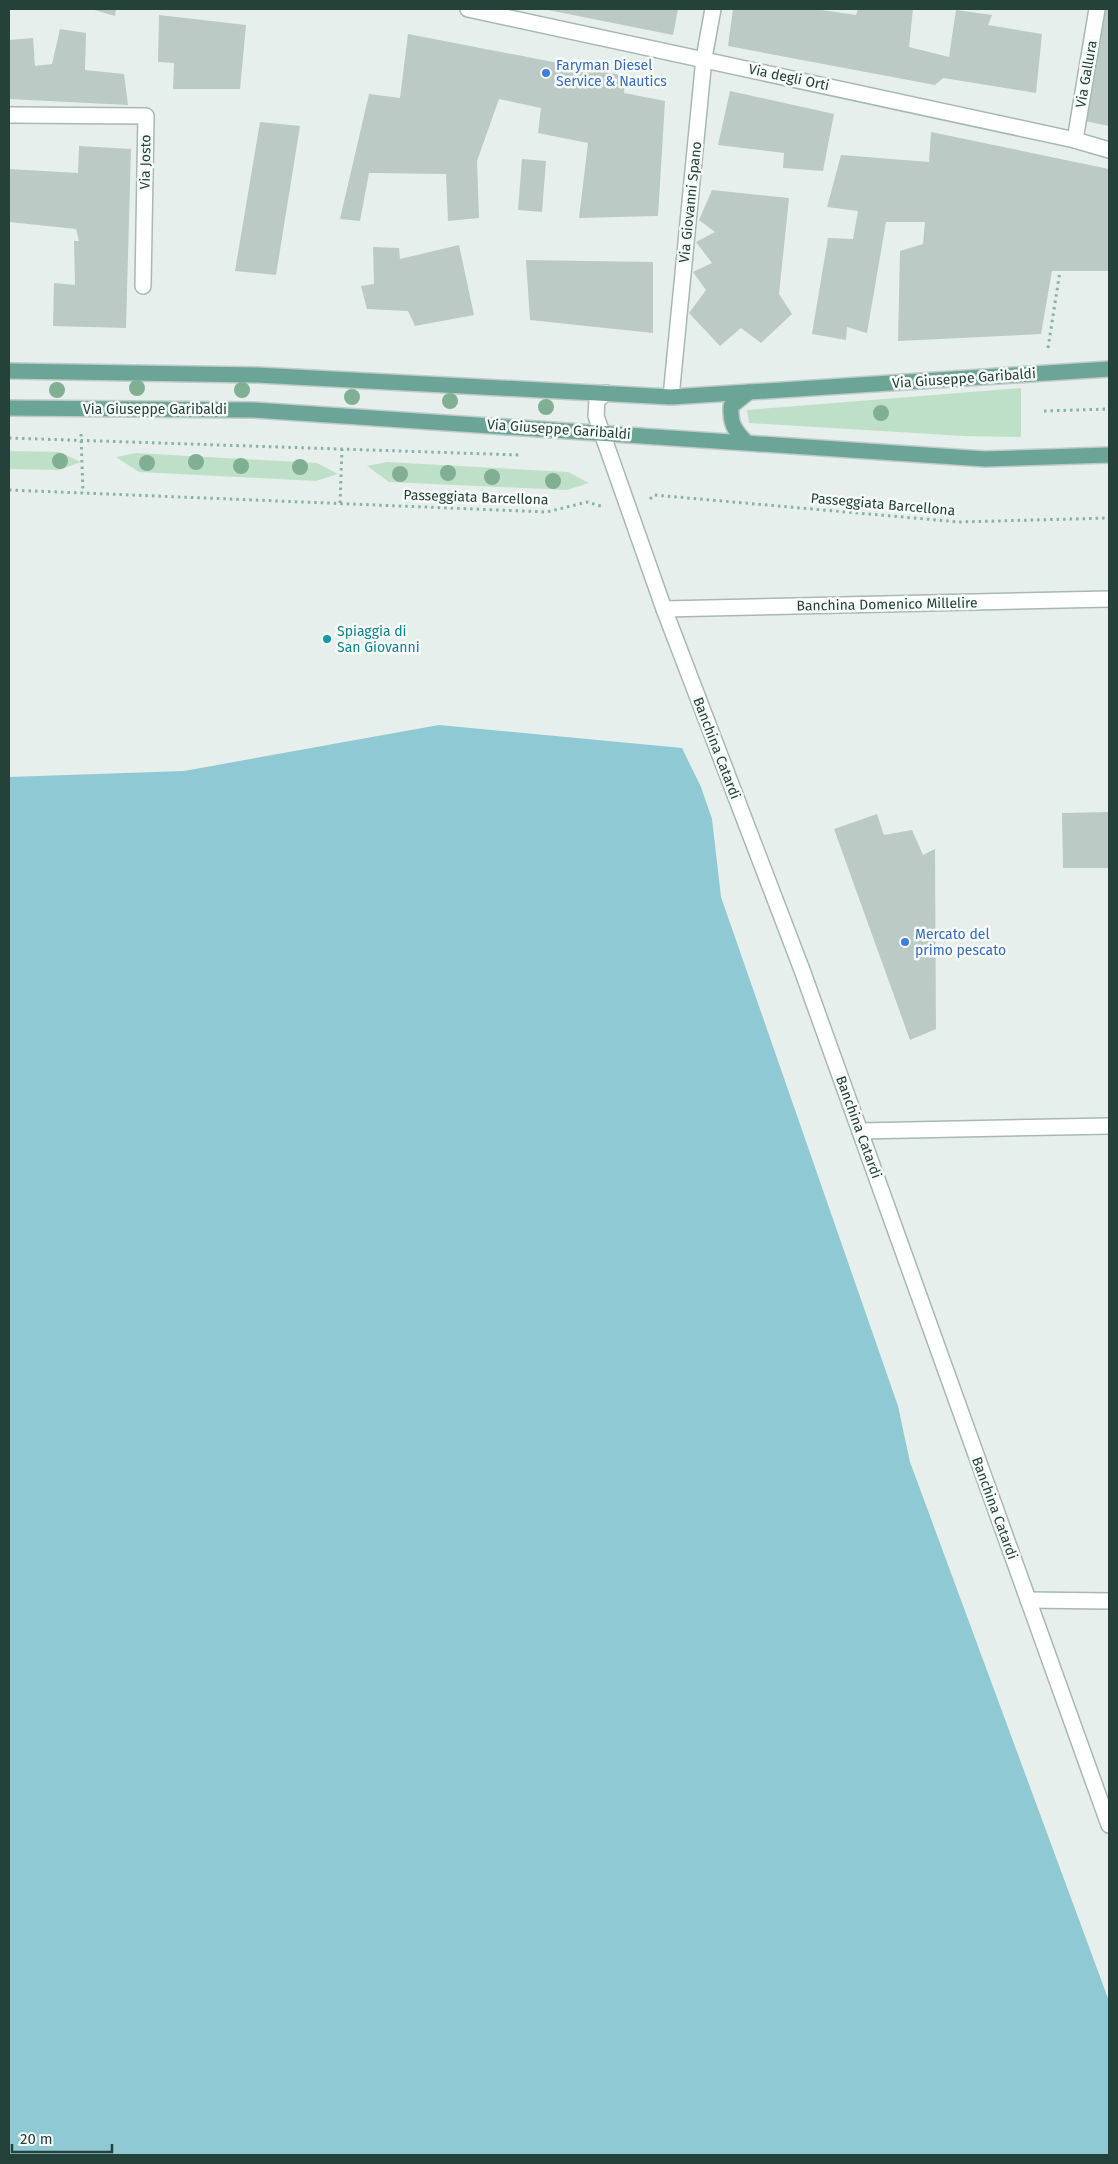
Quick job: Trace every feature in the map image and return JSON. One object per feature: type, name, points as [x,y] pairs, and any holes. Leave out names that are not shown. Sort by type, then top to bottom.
[{"type":"main road","name":"Via Giuseppe Garibaldi","points":[[9,371],[257,375],[671,397],[1109,369]]},
{"type":"main road","points":[[746,442],[733,428],[731,406],[749,392]]},
{"type":"main road","name":"Via Giuseppe Garibaldi","points":[[9,408],[253,410],[985,459],[1109,455]]},
{"type":"street","name":"Via degli Orti","points":[[468,9],[704,58],[1075,140],[1109,150]]},
{"type":"street","name":"Via Giovanni Spano","points":[[671,397],[704,58],[713,9]]},
{"type":"street","name":"Via Gallura","points":[[1075,140],[1097,9]]},
{"type":"street","name":"Via Josto","points":[[9,116],[146,116],[143,286]]},
{"type":"street","name":"Banchina Catardi","points":[[606,393],[597,400],[595,411],[602,432],[664,608],[802,970],[1109,1825]]},
{"type":"street","name":"Banchina Domenico Millelire","points":[[664,608],[1109,599]]},
{"type":"street","points":[[860,1132],[1109,1126]]},
{"type":"street","points":[[1028,1600],[1109,1601]]},
{"type":"path","points":[[1044,373],[1060,271]]},
{"type":"path","points":[[80,408],[83,493]]},
{"type":"path","points":[[1044,411],[1109,409]]},
{"type":"path","points":[[9,438],[529,456]]},
{"type":"path","points":[[340,503],[342,449]]},
{"type":"path","name":"Passeggiata Barcellona","points":[[9,490],[547,512],[587,502],[633,517],[654,495],[959,522],[1109,518]]},
{"type":"green space","points":[[1021,388],[1021,437],[964,436],[749,423],[747,410]]},
{"type":"green space","points":[[9,451],[59,452],[81,462],[59,470],[9,469]]},
{"type":"green space","points":[[136,453],[317,463],[338,474],[316,481],[139,472],[116,457]]},
{"type":"green space","points":[[387,462],[568,472],[589,483],[567,490],[389,482],[367,466]]},
{"type":"water","points":[[439,725],[682,748],[701,787],[712,819],[721,897],[898,1406],[910,1462],[1109,2001],[1109,2155],[9,2155],[9,777],[184,771]]},
{"type":"building","points":[[91,9],[116,9],[115,16]]},
{"type":"building","points":[[543,9],[678,9],[673,35]]},
{"type":"building","points":[[733,9],[815,9],[856,15],[858,9],[913,9],[909,47],[949,57],[956,10],[992,15],[988,25],[1042,34],[1036,93],[943,78],[935,85],[728,46]]},
{"type":"building","points":[[1105,9],[1109,9],[1109,126],[1085,121]]},
{"type":"building","points":[[159,15],[246,25],[240,89],[173,89],[174,63],[158,62]]},
{"type":"building","points":[[60,29],[86,33],[85,70],[124,74],[128,105],[9,99],[9,40],[33,38],[35,66],[52,64]]},
{"type":"building","points":[[408,34],[625,76],[624,93],[665,101],[658,216],[579,218],[588,143],[538,133],[541,108],[499,99],[477,161],[479,218],[448,221],[446,174],[369,173],[360,221],[340,219],[369,94],[400,98]]},
{"type":"building","points":[[730,91],[834,114],[823,171],[783,168],[784,153],[718,145]]},
{"type":"building","points":[[260,122],[300,126],[276,275],[235,271]]},
{"type":"building","points":[[931,132],[1109,169],[1109,271],[1052,271],[1041,334],[898,341],[900,251],[923,244],[925,222],[886,222],[867,333],[847,327],[846,340],[812,334],[828,238],[853,239],[858,211],[827,207],[841,155],[929,162]]},
{"type":"building","points":[[79,146],[131,149],[126,328],[53,326],[54,283],[75,285],[74,241],[79,241],[76,229],[9,222],[9,169],[78,173]]},
{"type":"building","points":[[522,159],[546,161],[542,212],[518,210]]},
{"type":"building","points":[[712,190],[789,198],[779,294],[792,314],[761,343],[741,328],[720,346],[689,313],[706,290],[693,272],[712,263],[696,242],[715,232],[699,220]]},
{"type":"building","points":[[459,245],[474,315],[415,326],[408,311],[367,309],[361,286],[374,284],[373,247],[399,248],[400,259]]},
{"type":"building","points":[[526,260],[653,262],[653,333],[530,320]]},
{"type":"building","points":[[1109,812],[1109,868],[1063,868],[1062,813]]},
{"type":"building","name":"Mercato del primo pescato","points":[[877,814],[884,835],[912,830],[923,855],[935,849],[936,1029],[910,1040],[834,829]]},
{"type":"place","name":"Faryman Diesel Service & Nautics","points":[[546,73]]},
{"type":"place","name":"Spiaggia di San Giovanni","points":[[327,639]]},
{"type":"place","name":"Mercato del primo pescato","points":[[905,942]]}]
